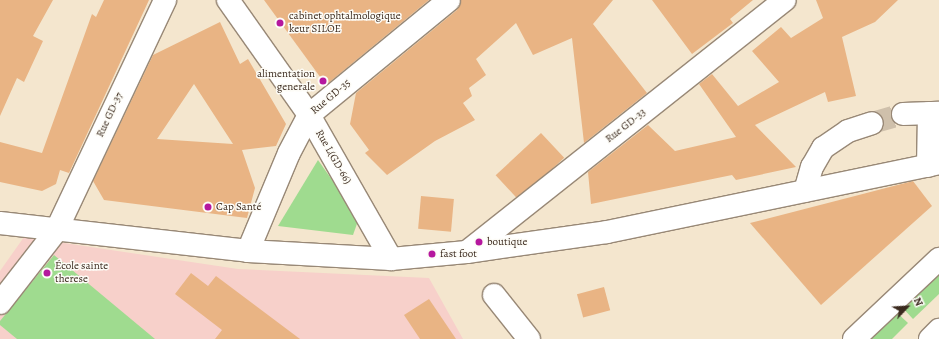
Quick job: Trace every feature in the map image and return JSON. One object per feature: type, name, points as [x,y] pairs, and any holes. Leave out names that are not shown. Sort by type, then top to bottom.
[{"type":"street","name":"Rue GD-37","points":[[0,303],[56,231],[165,0]]},
{"type":"street","name":"Rue L(GD-66)","points":[[228,0],[309,115],[392,259]]},
{"type":"street","name":"Rue GD-35","points":[[248,251],[289,153],[309,115],[449,0]]},
{"type":"street","name":"Rue GD-33","points":[[467,252],[785,0]]},
{"type":"street","points":[[0,223],[56,231],[248,251],[392,259],[467,252],[607,232],[935,165],[934,113],[903,114]]},
{"type":"street","points":[[805,191],[812,167],[823,148],[848,131],[872,123]]},
{"type":"street","points":[[854,339],[939,259]]},
{"type":"street","points":[[494,295],[529,339]]},
{"type":"shaded area","points":[[24,237],[238,269],[429,278],[463,339],[0,339],[0,271]]},
{"type":"green space","points":[[318,160],[359,218],[353,235],[278,226]]},
{"type":"green space","points":[[54,255],[155,339],[17,339],[0,325],[0,321]]},
{"type":"green space","points":[[939,267],[939,294],[913,319],[900,305]]},
{"type":"green space","points":[[894,310],[908,323],[892,339],[866,339]]},
{"type":"building","points":[[0,0],[53,0],[33,36],[43,41],[24,82],[17,78],[0,116]]},
{"type":"building","points":[[104,0],[149,0],[69,173],[60,170],[56,184],[42,191],[0,182],[0,142],[42,153],[92,14],[96,17]]},
{"type":"building","points":[[264,0],[429,0],[326,85]]},
{"type":"building","points":[[461,0],[613,0],[593,24],[647,93],[584,143],[572,38],[533,55],[516,23],[476,59],[486,75],[469,88],[472,96],[463,103],[475,120],[435,141],[387,175],[365,153],[369,150],[350,124],[356,93],[457,10]]},
{"type":"building","points":[[652,0],[753,0],[730,19],[733,23],[692,54]]},
{"type":"building","points":[[816,0],[898,0],[875,22],[842,37],[856,96],[828,102],[825,92],[755,125],[796,167],[736,180],[732,175],[591,204],[588,172],[648,125],[675,151],[736,137],[699,84],[712,74],[738,106],[779,82],[752,51],[781,27],[791,38],[823,18]]},
{"type":"building","points":[[220,22],[240,64],[248,59],[286,124],[276,146],[242,150],[255,188],[247,218],[104,200],[93,181],[153,55]],"holes":[[[194,84],[233,144],[157,139]]]},
{"type":"building","points":[[541,133],[564,158],[519,200],[496,175]]},
{"type":"building","points":[[913,181],[932,206],[821,305],[750,223]]},
{"type":"building","points":[[421,196],[454,199],[451,232],[418,229]]},
{"type":"building","points":[[191,273],[208,286],[216,276],[300,339],[215,339],[222,330],[175,294]]},
{"type":"building","points":[[604,287],[610,310],[583,317],[577,294]]},
{"type":"building","points":[[429,299],[456,339],[420,339],[404,315]]},
{"type":"tunnel","points":[[872,123],[903,114]]},
{"type":"place","name":"cabinet ophtalmologique keur SILOE","points":[[280,23]]},
{"type":"place","name":"alimentation generale","points":[[323,81]]},
{"type":"place","name":"Cap Santé","points":[[208,207]]},
{"type":"place","name":"boutique","points":[[479,242]]},
{"type":"place","name":"fast foot","points":[[432,254]]},
{"type":"place","name":"École sainte therese","points":[[47,273]]}]
